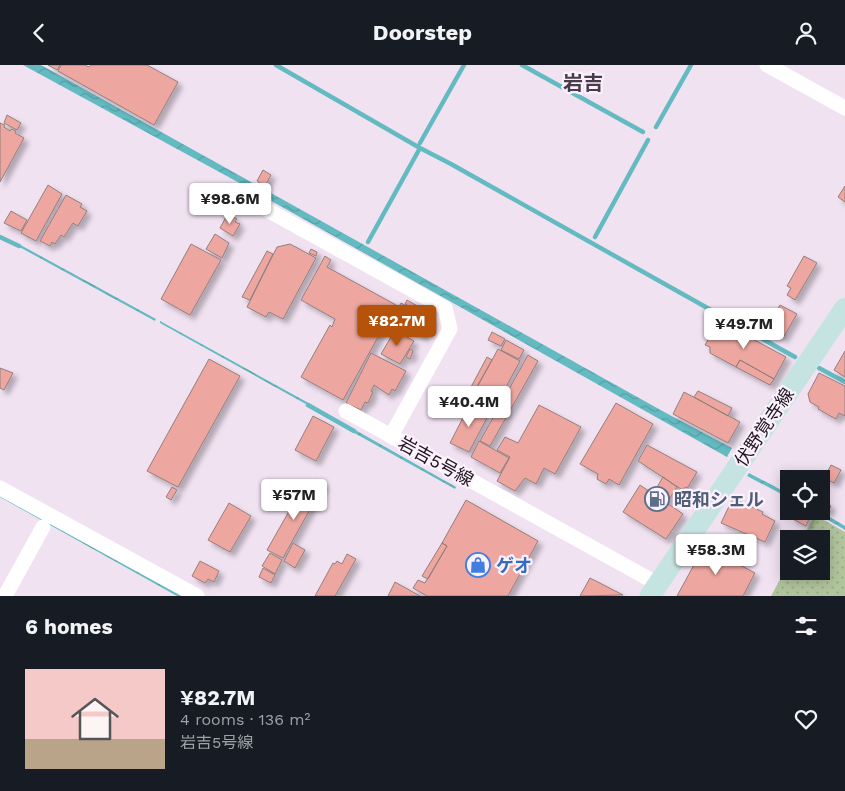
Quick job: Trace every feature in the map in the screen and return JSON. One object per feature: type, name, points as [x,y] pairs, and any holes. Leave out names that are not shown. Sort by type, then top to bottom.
[{"type":"main road","name":"伏野覚寺線","points":[[652,593],[845,308]]},
{"type":"street","points":[[767,65],[845,109]]},
{"type":"street","name":"岩吉5号線","points":[[262,207],[445,308],[450,329],[391,436],[652,593]]},
{"type":"street","points":[[346,411],[391,436]]},
{"type":"street","points":[[0,488],[197,596]]},
{"type":"street","points":[[5,596],[43,527]]},
{"type":"green space","points":[[812,520],[824,520],[845,532],[845,596],[771,596],[780,580],[830,580],[830,530],[807,530]]},
{"type":"water","points":[[23,65],[41,65],[732,448],[727,457],[234,180]]},
{"type":"water","points":[[15,242],[156,319],[155,321],[14,244]]},
{"type":"water","points":[[160,321],[314,406],[313,408],[160,323]]},
{"type":"water","points":[[350,427],[456,487],[455,489],[349,430]]},
{"type":"water","points":[[749,473],[780,489],[780,493],[747,476]]},
{"type":"water","points":[[0,492],[186,596],[177,596],[0,497]]},
{"type":"water","points":[[830,517],[845,526],[845,530],[828,520],[830,520]]},
{"type":"building","points":[[48,65],[60,65],[57,70]]},
{"type":"building","points":[[61,65],[85,65],[89,67],[91,65],[147,65],[178,82],[154,125],[58,71]]},
{"type":"building","points":[[7,115],[21,123],[17,130],[4,123]]},
{"type":"building","points":[[0,123],[5,125],[4,127],[10,131],[12,129],[16,131],[15,133],[24,138],[0,182]]},
{"type":"building","points":[[263,170],[271,175],[265,186],[257,181]]},
{"type":"building","points":[[48,185],[62,194],[36,241],[21,233]]},
{"type":"building","points":[[845,186],[845,202],[838,197]]},
{"type":"building","points":[[66,195],[82,204],[80,207],[87,211],[78,226],[73,223],[64,237],[61,235],[55,244],[52,242],[50,246],[40,241]]},
{"type":"building","points":[[11,211],[27,220],[21,231],[4,223]]},
{"type":"building","points":[[229,215],[237,219],[235,222],[240,224],[233,236],[220,228]]},
{"type":"building","points":[[215,234],[229,243],[222,258],[206,249]]},
{"type":"building","points":[[191,244],[221,260],[190,315],[161,299]]},
{"type":"building","points":[[290,244],[316,258],[283,319],[269,312],[266,317],[247,307],[277,247]]},
{"type":"building","points":[[311,249],[317,252],[316,256],[309,253]]},
{"type":"building","points":[[267,251],[273,254],[250,300],[242,297]]},
{"type":"building","points":[[325,256],[331,260],[327,267],[396,305],[343,400],[301,377],[335,319],[301,300]]},
{"type":"building","points":[[804,256],[817,263],[795,300],[787,295],[791,288],[787,286]]},
{"type":"building","points":[[407,300],[424,310],[422,313],[405,304]]},
{"type":"building","points":[[401,303],[432,320],[423,337],[392,319]]},
{"type":"building","points":[[780,305],[797,314],[783,338],[766,329]]},
{"type":"building","points":[[719,321],[786,357],[774,379],[740,360],[736,367],[710,353],[710,347],[705,345]]},
{"type":"building","points":[[395,330],[414,341],[400,364],[381,354]]},
{"type":"building","points":[[492,332],[505,339],[501,346],[488,340]]},
{"type":"building","points":[[506,340],[524,350],[519,359],[501,350]]},
{"type":"building","points":[[410,349],[413,351],[410,359],[406,357]]},
{"type":"building","points":[[498,349],[520,361],[492,413],[474,402],[473,404],[469,402]]},
{"type":"building","points":[[845,351],[845,377],[834,370]]},
{"type":"building","points":[[371,353],[406,371],[395,391],[392,389],[389,395],[374,385],[368,403],[365,402],[361,410],[346,403]]},
{"type":"building","points":[[528,355],[538,361],[490,446],[480,441]]},
{"type":"building","points":[[487,357],[492,360],[475,390],[471,387]]},
{"type":"building","points":[[209,359],[240,376],[178,487],[147,471]]},
{"type":"building","points":[[740,360],[774,379],[770,385],[736,367]]},
{"type":"building","points":[[0,368],[13,373],[4,390],[0,388]]},
{"type":"building","points":[[819,373],[845,386],[845,416],[839,413],[836,419],[810,402],[808,394]]},
{"type":"building","points":[[698,391],[732,408],[728,416],[694,397]]},
{"type":"building","points":[[684,392],[740,422],[728,443],[673,414]]},
{"type":"building","points":[[475,403],[480,405],[477,411],[488,416],[469,452],[450,443],[469,406],[472,407]]},
{"type":"building","points":[[616,403],[653,424],[619,485],[609,479],[606,484],[597,479],[598,474],[580,464]]},
{"type":"building","points":[[539,405],[581,427],[555,474],[544,468],[536,484],[525,478],[515,491],[497,481],[510,457],[497,450],[505,437],[518,443]]},
{"type":"building","points":[[313,416],[334,427],[316,461],[295,450]]},
{"type":"building","points":[[479,441],[509,458],[500,473],[471,457]]},
{"type":"building","points":[[647,445],[697,472],[688,487],[681,489],[638,461]]},
{"type":"building","points":[[831,465],[841,470],[834,483],[830,481],[830,470],[828,470]]},
{"type":"building","points":[[663,477],[677,487],[667,503],[683,514],[666,539],[623,512],[640,485],[653,494]]},
{"type":"building","points":[[316,479],[324,484],[283,558],[267,550],[300,492],[307,496]]},
{"type":"building","points":[[172,487],[177,490],[171,500],[166,497]]},
{"type":"building","points":[[733,498],[763,512],[762,514],[775,521],[765,542],[721,523]]},
{"type":"building","points":[[466,500],[538,541],[508,596],[427,596],[413,588],[418,580],[425,583],[447,546],[442,543]]},
{"type":"building","points":[[229,503],[251,516],[230,552],[208,540]]},
{"type":"building","points":[[795,520],[808,520],[806,526]]},
{"type":"building","points":[[707,541],[726,552],[723,556],[755,573],[743,596],[677,596]]},
{"type":"building","points":[[293,543],[305,550],[295,568],[284,561]]},
{"type":"building","points":[[442,543],[447,546],[428,579],[422,576]]},
{"type":"building","points":[[270,553],[282,560],[275,574],[262,566]]},
{"type":"building","points":[[347,554],[356,559],[335,596],[315,596],[333,563],[335,564],[337,561],[342,564]]},
{"type":"building","points":[[200,561],[219,571],[214,582],[208,579],[205,583],[192,576]]},
{"type":"building","points":[[263,568],[275,575],[271,583],[259,577]]},
{"type":"building","points":[[590,578],[623,595],[580,596]]},
{"type":"building","points":[[395,582],[420,596],[388,596]]},
{"type":"waterway","points":[[276,65],[420,148],[711,310]]},
{"type":"waterway","points":[[420,143],[464,65]]},
{"type":"waterway","points":[[522,65],[643,132]]},
{"type":"waterway","points":[[656,127],[691,65]]},
{"type":"waterway","points":[[595,237],[648,140]]},
{"type":"waterway","points":[[368,242],[420,148]]},
{"type":"waterway","points":[[0,237],[19,246]]},
{"type":"waterway","points":[[718,314],[795,357]]},
{"type":"waterway","points":[[819,368],[845,382]]},
{"type":"waterway","points":[[308,405],[354,431]]},
{"type":"place","name":"昭和シェル","points":[[657,499]]},
{"type":"place","name":"ゲオ","points":[[478,565]]},
{"type":"district","name":"岩吉","points":[[583,83]]}]
